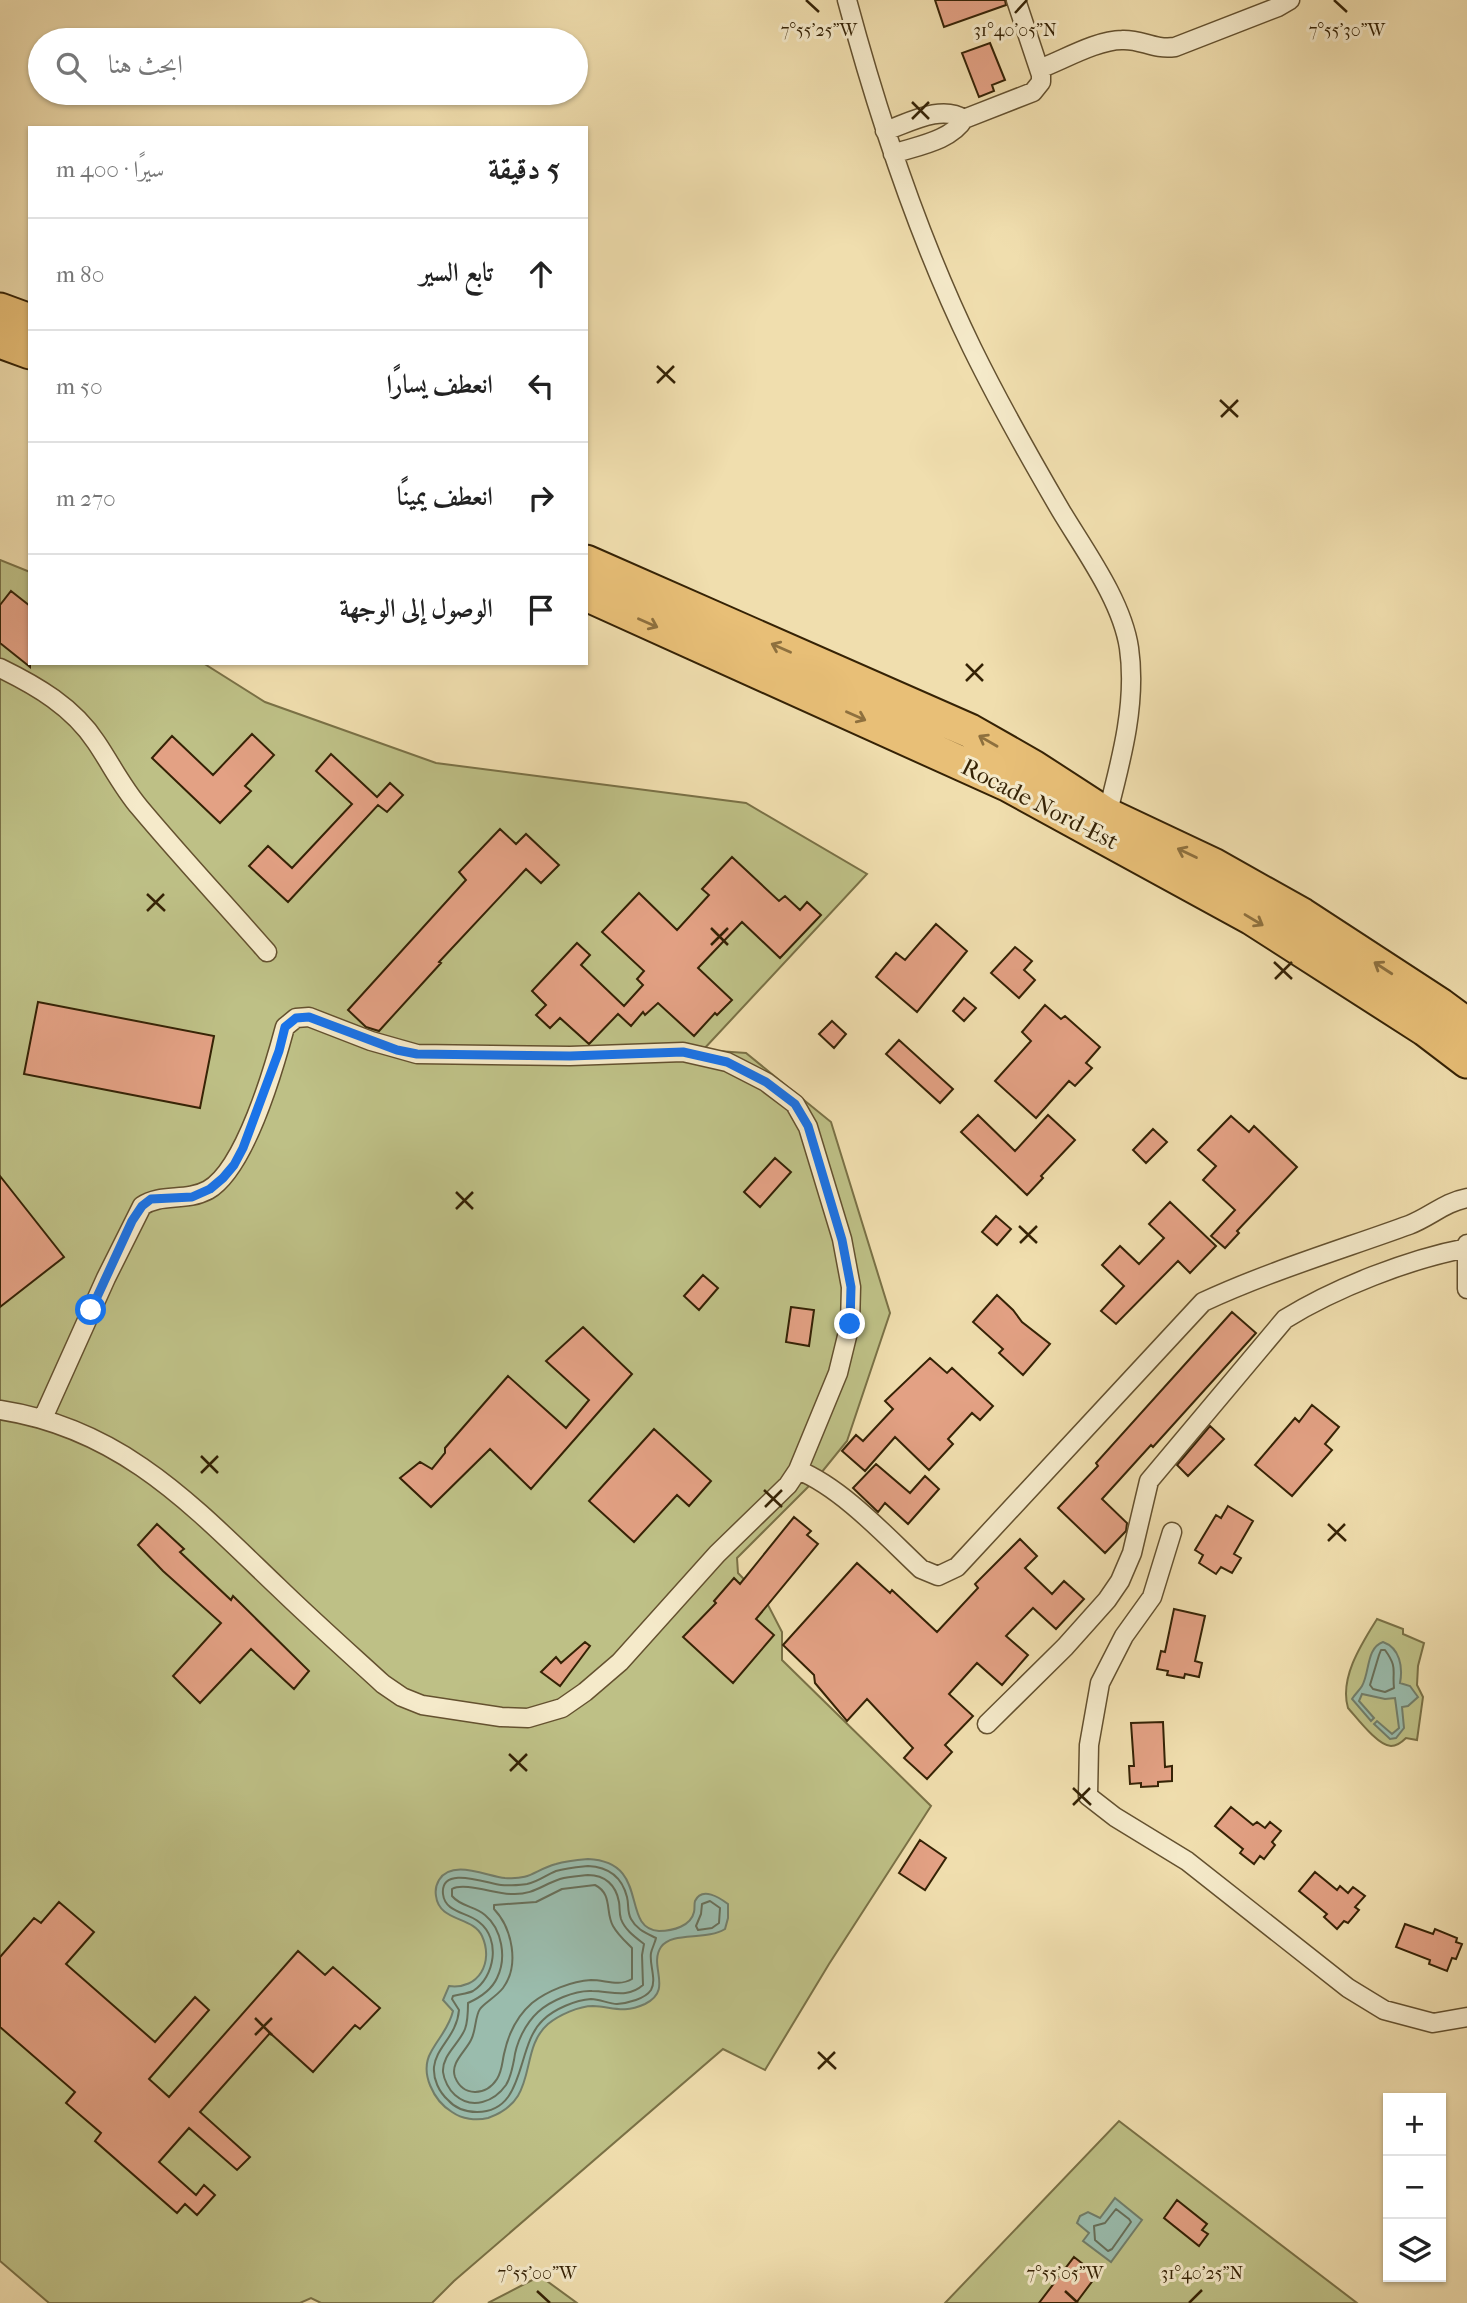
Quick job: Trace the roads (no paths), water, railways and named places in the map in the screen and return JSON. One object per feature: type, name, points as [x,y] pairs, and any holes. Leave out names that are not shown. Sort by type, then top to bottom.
[{"type":"highway","points":[[0,310],[28,320]]},
{"type":"highway","points":[[0,341],[28,351]]},
{"type":"highway","name":"Rocade Nord-Est","points":[[588,563],[970,731],[1033,767],[1107,815],[1213,865],[1302,915],[1467,1025]]},
{"type":"highway","name":"Rocade Nord-Est","points":[[588,595],[1009,785],[1252,918],[1425,1029],[1467,1061]]},
{"type":"street","points":[[847,0],[870,89],[931,257],[972,349],[1117,610],[1129,646],[1129,693],[1124,750],[1107,815]]},
{"type":"street","points":[[893,154],[949,135],[958,129],[964,120],[1033,92],[1041,82],[1016,0]]},
{"type":"street","points":[[1039,69],[1112,41],[1131,40],[1163,48],[1175,47],[1290,0]]},
{"type":"street","points":[[885,131],[943,113],[954,114],[964,120]]},
{"type":"street","points":[[0,668],[63,705],[79,721],[96,741],[119,781],[139,808],[267,952]]},
{"type":"street","points":[[0,1410],[43,1418],[102,1444],[146,1469],[179,1494],[383,1684],[402,1697],[422,1705],[501,1717],[528,1718],[562,1708],[620,1662],[717,1554],[788,1485],[798,1470],[838,1373],[850,1324],[851,1287],[842,1240],[808,1126],[795,1104],[766,1082],[727,1062],[683,1052],[570,1056],[417,1054],[397,1050],[309,1017],[296,1018],[285,1027],[279,1051],[243,1148],[223,1178],[210,1189],[192,1197],[151,1199],[142,1206],[111,1266],[43,1418]]},
{"type":"street","points":[[798,1470],[817,1478],[836,1492],[921,1569],[938,1576],[957,1567],[1203,1302],[1247,1282],[1415,1222],[1452,1201],[1467,1198]]},
{"type":"street","points":[[987,1724],[1065,1647],[1107,1600],[1120,1581],[1132,1553],[1149,1481],[1285,1319],[1310,1304],[1377,1275],[1467,1246],[1467,1289]]},
{"type":"street","points":[[1172,1532],[1152,1597],[1124,1636],[1100,1683],[1089,1745],[1088,1796],[1115,1817],[1187,1861],[1348,1988],[1384,2010],[1433,2022],[1467,2017]]},
{"type":"water","points":[[1383,1642],[1397,1653],[1401,1671],[1400,1683],[1410,1686],[1418,1697],[1408,1706],[1402,1707],[1404,1728],[1396,1738],[1390,1739],[1374,1724],[1377,1721],[1392,1734],[1399,1728],[1395,1698],[1385,1699],[1362,1694],[1359,1701],[1374,1718],[1371,1721],[1352,1699],[1365,1680],[1374,1649]]},
{"type":"water","points":[[588,1859],[608,1863],[620,1871],[628,1882],[640,1919],[647,1927],[664,1931],[685,1924],[692,1917],[695,1901],[702,1894],[706,1894],[716,1896],[728,1904],[725,1929],[709,1935],[681,1937],[666,1942],[658,1954],[658,1992],[645,2004],[624,2009],[593,2006],[582,2008],[563,2014],[548,2024],[533,2048],[522,2087],[505,2110],[483,2119],[469,2119],[456,2114],[445,2107],[434,2094],[428,2077],[428,2060],[453,2011],[443,2000],[449,1986],[468,1984],[476,1979],[485,1964],[486,1955],[478,1930],[449,1915],[438,1904],[438,1882],[452,1871],[470,1870],[514,1878],[527,1876],[560,1863]]},
{"type":"water","points":[[1115,2198],[1142,2220],[1111,2262],[1083,2241],[1089,2233],[1077,2223],[1080,2216],[1088,2212],[1100,2218]]}]
